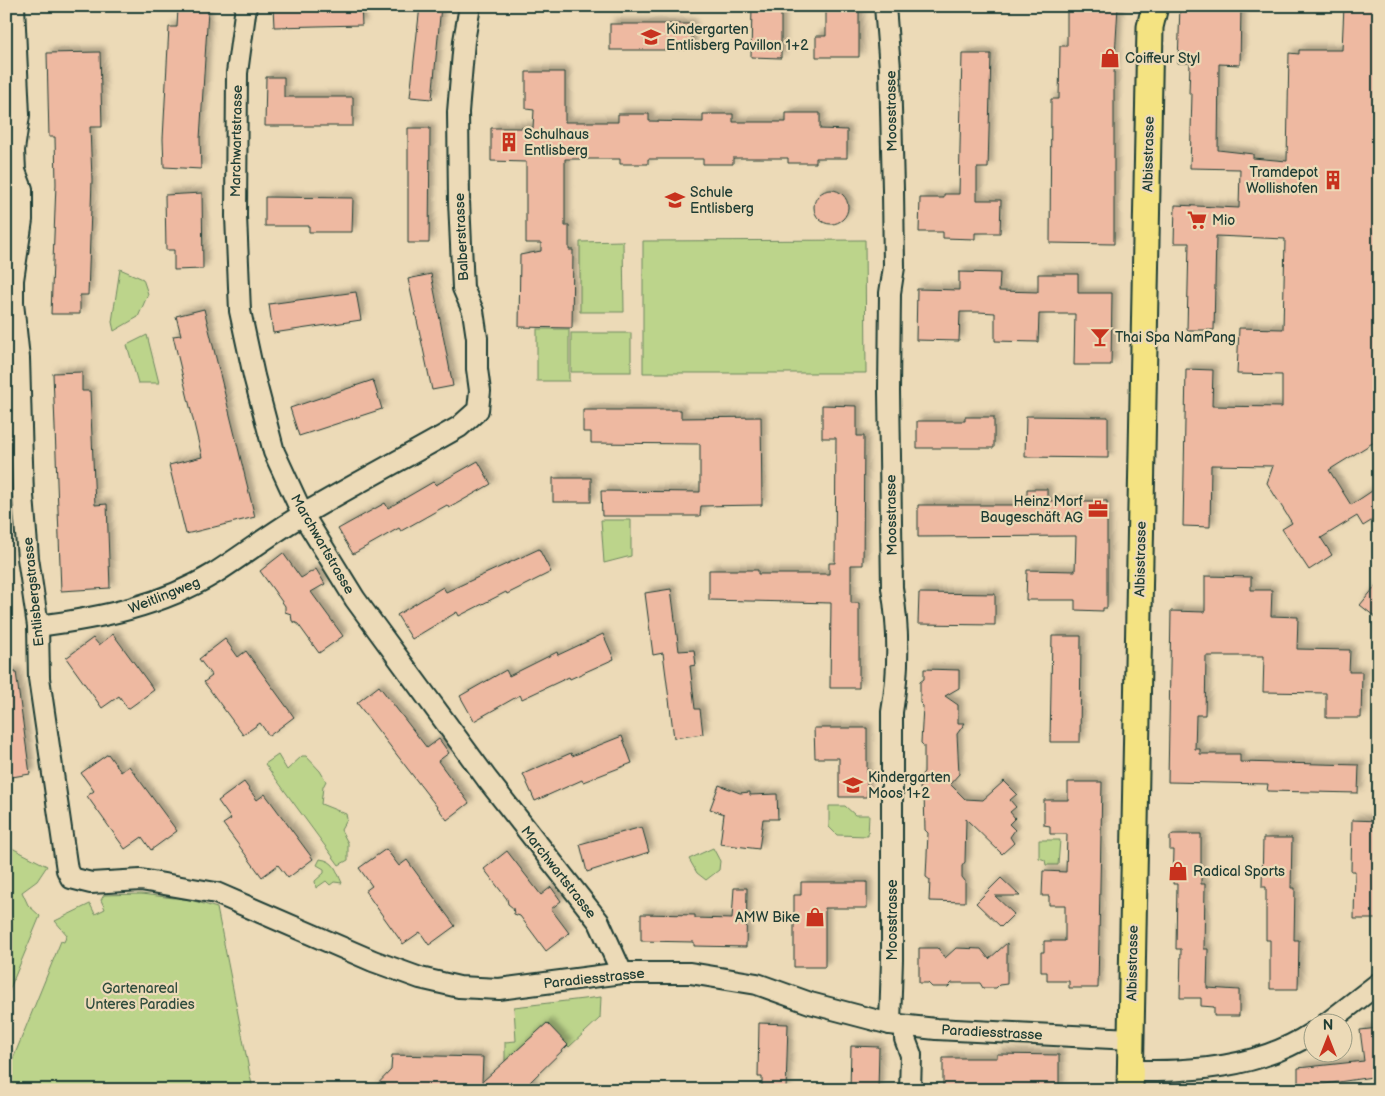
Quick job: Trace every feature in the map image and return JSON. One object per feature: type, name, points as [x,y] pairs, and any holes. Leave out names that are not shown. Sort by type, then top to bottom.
[{"type":"main road","name":"Albisstrasse","points":[[1130,1080],[1148,13]]},
{"type":"street","name":"Entlisbergstrasse","points":[[14,6],[19,116],[11,175],[22,190],[22,220],[13,303],[20,358],[23,496],[28,558],[38,626],[39,678],[67,870],[71,878]]},
{"type":"street","name":"Marchwartstrasse","points":[[246,6],[237,73],[236,216],[240,311],[274,452],[302,514],[355,599],[487,780],[599,922],[622,973]]},
{"type":"street","name":"Balberstrasse","points":[[302,514],[459,427],[478,410],[480,391],[477,369],[477,338],[473,311],[463,288],[458,192],[458,112],[464,41],[470,6]]},
{"type":"street","name":"Moosstrasse","points":[[885,6],[890,68],[893,190],[894,267],[890,293],[889,391],[892,568],[897,618],[897,683],[892,712],[892,960],[898,1025],[911,1054],[910,1090]]},
{"type":"street","name":"Weitlingweg","points":[[38,626],[105,616],[155,601],[186,588],[214,573],[302,514]]},
{"type":"street","name":"Paradiesstrasse","points":[[71,878],[91,882],[141,880],[216,893],[373,961],[420,978],[459,987],[498,989],[622,973],[690,973],[757,984],[810,1003],[898,1025],[1131,1039]]},
{"type":"street","points":[[1339,1014],[1379,983]]},
{"type":"street","points":[[1130,1080],[1237,1064],[1283,1049],[1302,1039]]},
{"type":"green space","points":[[865,240],[866,373],[643,373],[643,241]]},
{"type":"green space","points":[[623,241],[624,312],[580,312],[580,242]]},
{"type":"green space","points":[[120,269],[143,279],[148,294],[138,317],[114,331],[112,322]]},
{"type":"green space","points":[[537,329],[569,329],[569,381],[537,381]]},
{"type":"green space","points":[[571,333],[631,333],[631,372],[571,372]]},
{"type":"green space","points":[[147,335],[159,383],[138,383],[127,345]]},
{"type":"green space","points":[[601,520],[631,520],[631,556],[604,563]]},
{"type":"green space","points":[[278,755],[287,770],[302,756],[306,756],[320,771],[326,781],[323,787],[321,804],[346,814],[347,819],[341,830],[348,843],[348,860],[339,865],[265,764]]},
{"type":"green space","points":[[829,806],[845,806],[855,815],[869,815],[868,836],[837,835],[829,827]]},
{"type":"green space","points":[[1039,840],[1060,840],[1058,865],[1046,865],[1045,860],[1039,858]]},
{"type":"green space","points":[[6,845],[47,866],[37,881],[22,892],[28,905],[40,916],[6,998]]},
{"type":"green space","points":[[713,848],[720,861],[719,870],[706,880],[697,873],[689,859]]},
{"type":"green space","points":[[320,859],[332,864],[342,883],[334,882],[330,885],[326,881],[316,888],[315,881],[324,873],[324,869],[317,865]]},
{"type":"green space","name":"Gartenareal Unteres Paradies","points":[[141,894],[191,900],[217,908],[253,1090],[6,1090],[6,1076],[61,941],[64,942],[67,935],[55,921],[90,904],[95,914],[105,909],[101,900],[104,895]]},
{"type":"green space","points":[[601,997],[600,1018],[569,1047],[547,1023],[505,1061],[505,1042],[516,1041],[514,1007]]},
{"type":"building","points":[[273,6],[361,6],[362,25],[274,27]]},
{"type":"building","points":[[420,6],[441,6],[432,99],[410,97]]},
{"type":"building","points":[[752,6],[781,6],[781,58],[751,57]]},
{"type":"building","points":[[826,6],[859,6],[859,57],[816,57],[816,36],[826,36]]},
{"type":"building","points":[[1067,6],[1118,6],[1114,74],[1114,244],[1050,243],[1051,99],[1059,99],[1060,46],[1067,46]]},
{"type":"building","points":[[1180,6],[1241,6],[1240,65],[1219,64],[1218,150],[1253,154],[1253,158],[1287,161],[1289,53],[1299,54],[1299,50],[1342,50],[1344,6],[1379,6],[1379,439],[1329,470],[1351,505],[1372,491],[1379,502],[1379,516],[1363,526],[1357,516],[1321,538],[1332,555],[1309,570],[1282,529],[1292,523],[1267,483],[1273,466],[1211,465],[1210,527],[1183,526],[1186,369],[1213,370],[1212,406],[1282,407],[1282,375],[1237,374],[1239,328],[1283,329],[1285,239],[1216,236],[1214,330],[1187,330],[1189,243],[1174,243],[1175,205],[1239,208],[1240,169],[1190,168],[1192,94],[1189,94],[1190,63],[1178,63]]},
{"type":"building","points":[[178,8],[208,10],[200,139],[201,169],[164,167],[163,139],[169,27],[177,27]]},
{"type":"building","name":"Kindergarten Entlisberg Pavillon 1+2","points":[[610,24],[692,24],[692,50],[610,50]]},
{"type":"building","points":[[100,52],[102,127],[90,127],[92,180],[88,295],[80,295],[80,314],[51,314],[56,184],[55,137],[49,137],[47,53]]},
{"type":"building","points":[[962,54],[991,54],[988,168],[977,168],[977,200],[1001,200],[1000,233],[975,233],[975,239],[943,238],[943,232],[919,232],[920,198],[944,198],[944,194],[959,194]]},
{"type":"building","points":[[526,72],[565,72],[565,122],[618,122],[618,114],[649,114],[649,121],[703,122],[703,114],[733,114],[733,122],[786,122],[786,113],[820,113],[820,129],[847,130],[847,158],[816,158],[816,163],[788,163],[788,158],[733,158],[733,164],[703,164],[703,159],[648,159],[648,164],[620,164],[620,159],[565,159],[565,226],[569,226],[569,250],[573,250],[572,328],[519,327],[520,255],[541,251],[541,243],[526,243],[526,162],[491,161],[491,128],[533,128],[534,110],[526,109]]},
{"type":"building","points":[[266,77],[284,77],[284,97],[353,97],[353,126],[265,126]]},
{"type":"building","points":[[408,128],[430,128],[429,243],[408,243]]},
{"type":"building","points":[[831,190],[843,195],[848,207],[843,219],[831,224],[819,219],[814,207],[819,195]]},
{"type":"building","points":[[202,193],[203,269],[174,270],[174,250],[166,250],[165,195]]},
{"type":"building","points":[[265,197],[353,198],[352,232],[309,232],[309,226],[265,226]]},
{"type":"building","points":[[959,272],[1000,273],[999,291],[1038,292],[1038,274],[1078,274],[1078,293],[1112,293],[1111,365],[1074,365],[1075,314],[1039,314],[1038,342],[995,341],[995,313],[978,312],[960,312],[959,341],[916,340],[917,289],[959,290]]},
{"type":"building","points":[[431,274],[453,386],[432,390],[408,279]]},
{"type":"building","points":[[356,292],[361,320],[273,333],[269,304]]},
{"type":"building","points":[[204,309],[255,517],[186,534],[169,465],[202,457],[173,336],[181,335],[176,316]]},
{"type":"building","points":[[82,372],[82,391],[90,391],[95,505],[107,504],[110,588],[61,591],[53,373]]},
{"type":"building","points":[[373,380],[382,409],[299,436],[290,408]]},
{"type":"building","points":[[822,405],[857,406],[857,436],[864,436],[863,565],[851,565],[851,603],[859,603],[859,688],[830,688],[831,603],[709,600],[709,570],[758,570],[758,574],[829,574],[829,563],[835,563],[836,438],[822,438]]},
{"type":"building","points":[[583,410],[681,410],[681,418],[761,417],[762,505],[701,506],[700,516],[602,516],[601,491],[700,492],[700,444],[591,443],[591,432],[583,432]]},
{"type":"building","points":[[1026,416],[1108,417],[1108,458],[1025,457]]},
{"type":"building","points":[[965,417],[994,417],[994,448],[917,448],[917,421],[965,421]]},
{"type":"building","points":[[478,461],[491,484],[449,508],[447,505],[401,531],[399,528],[353,554],[338,529],[385,503],[388,508],[433,482],[436,485]]},
{"type":"building","points":[[553,478],[591,478],[591,502],[553,502]]},
{"type":"building","points":[[1027,489],[1047,489],[1047,501],[1107,501],[1107,608],[1103,608],[1103,611],[1075,610],[1075,600],[1026,600],[1027,570],[1075,571],[1076,536],[918,537],[918,505],[1021,505],[1021,500],[1027,500]]},
{"type":"building","points":[[539,549],[551,572],[459,616],[457,612],[412,639],[397,615],[443,587],[446,592]]},
{"type":"building","points":[[283,553],[301,578],[316,569],[325,584],[311,592],[343,636],[319,653],[298,624],[292,621],[291,614],[285,612],[285,606],[260,571]]},
{"type":"building","points":[[1205,576],[1251,577],[1251,590],[1272,590],[1271,616],[1298,617],[1297,649],[1350,650],[1349,672],[1362,672],[1361,718],[1326,718],[1326,693],[1263,692],[1264,656],[1206,656],[1205,715],[1196,715],[1195,749],[1200,749],[1200,754],[1240,754],[1240,762],[1359,765],[1358,793],[1267,791],[1268,784],[1168,782],[1171,611],[1205,612]]},
{"type":"building","points":[[1379,582],[1379,620],[1360,605]]},
{"type":"building","points":[[671,589],[679,651],[694,650],[696,665],[690,666],[695,709],[700,709],[703,734],[674,738],[663,653],[653,655],[645,593]]},
{"type":"building","points":[[919,593],[995,594],[995,625],[918,624]]},
{"type":"building","points":[[113,634],[154,690],[128,709],[119,696],[102,708],[66,658],[93,638],[99,645]]},
{"type":"building","points":[[603,634],[614,659],[522,699],[520,695],[474,721],[460,696],[506,670],[509,676],[557,652],[558,655]]},
{"type":"building","points":[[1052,636],[1081,636],[1080,742],[1050,742]]},
{"type":"building","points":[[225,639],[238,657],[246,651],[294,717],[269,736],[260,723],[243,735],[204,682],[212,676],[199,659]]},
{"type":"building","points":[[924,669],[959,670],[959,688],[945,696],[958,705],[958,723],[965,723],[957,734],[959,774],[950,784],[965,799],[983,800],[1004,781],[1017,794],[1010,800],[1016,807],[1010,812],[1015,818],[1009,824],[1015,830],[1010,837],[1014,843],[1002,854],[966,819],[965,862],[962,866],[962,877],[965,881],[965,902],[929,901],[930,880],[926,877],[928,833],[925,830],[924,793],[920,789],[920,777],[924,772],[924,746],[921,743],[923,706],[920,703],[920,682],[924,679]]},
{"type":"building","points":[[16,672],[30,774],[6,778],[6,673]]},
{"type":"building","points":[[379,686],[427,748],[439,739],[449,753],[438,761],[469,803],[447,820],[357,703]]},
{"type":"building","points":[[814,728],[867,728],[867,797],[839,797],[839,758],[815,758]]},
{"type":"building","points":[[622,736],[632,763],[583,782],[582,780],[535,801],[523,774],[571,753],[572,756]]},
{"type":"building","points":[[108,754],[121,772],[129,766],[177,831],[151,850],[142,837],[125,849],[87,796],[94,791],[81,773]]},
{"type":"building","points":[[244,782],[257,800],[265,794],[313,859],[288,878],[278,865],[262,877],[223,824],[231,819],[218,801]]},
{"type":"building","points":[[1068,782],[1102,782],[1098,988],[1069,988],[1069,981],[1047,981],[1047,972],[1041,972],[1041,952],[1044,952],[1044,941],[1065,941],[1065,905],[1049,905],[1049,896],[1042,896],[1043,871],[1066,872],[1067,834],[1050,834],[1050,826],[1044,825],[1044,800],[1068,800]]},
{"type":"building","points":[[719,785],[740,793],[750,792],[750,795],[777,794],[778,819],[763,819],[759,849],[720,844],[724,814],[710,809]]},
{"type":"building","points":[[1352,820],[1379,821],[1379,919],[1354,919],[1355,871],[1351,871]]},
{"type":"building","points":[[642,827],[649,852],[587,872],[580,844]]},
{"type":"building","points":[[1173,834],[1201,834],[1201,884],[1205,884],[1204,949],[1208,949],[1207,988],[1239,990],[1239,1016],[1214,1016],[1214,1007],[1201,1006],[1201,998],[1180,998],[1181,949],[1176,949],[1177,884],[1173,884],[1174,850],[1170,850],[1170,836]]},
{"type":"building","points":[[1263,838],[1292,838],[1291,888],[1295,888],[1294,940],[1299,940],[1298,989],[1270,989],[1270,940],[1266,940],[1266,887],[1262,887]]},
{"type":"building","points":[[386,849],[399,866],[407,860],[455,926],[429,945],[420,932],[403,944],[365,891],[372,886],[359,868]]},
{"type":"building","points":[[507,851],[541,895],[551,887],[561,901],[551,909],[569,933],[546,951],[520,916],[514,914],[513,908],[508,904],[507,899],[484,869]]},
{"type":"building","points":[[1001,878],[1020,896],[995,896],[1014,914],[1001,927],[976,903]]},
{"type":"building","points":[[801,882],[867,882],[867,908],[825,908],[825,967],[794,967],[794,895],[801,895]]},
{"type":"building","points":[[734,888],[747,888],[746,947],[694,946],[694,942],[641,941],[641,914],[695,915],[695,918],[732,919]]},
{"type":"building","points":[[1007,943],[1007,984],[999,985],[996,988],[983,988],[980,983],[952,983],[948,987],[932,987],[928,983],[919,983],[919,948],[938,948],[945,958],[956,948],[981,949],[989,959]]},
{"type":"building","points":[[547,1023],[568,1045],[530,1082],[537,1090],[372,1090],[391,1070],[392,1055],[483,1057],[482,1082]]},
{"type":"building","points":[[759,1023],[788,1024],[786,1090],[762,1090],[762,1077],[758,1077]]},
{"type":"building","points":[[1379,1028],[1379,1076],[1298,1088],[1298,1068],[1352,1064],[1352,1062],[1364,1061],[1360,1030]]},
{"type":"building","points":[[851,1046],[879,1047],[878,1090],[850,1090]]},
{"type":"building","points":[[997,1054],[1059,1055],[1059,1090],[943,1088],[943,1058],[997,1058]]},
{"type":"place","name":"Kindergarten Entlisberg Pavillon 1+2","points":[[651,37]]},
{"type":"place","name":"Coiffeur Styl","points":[[1110,58]]},
{"type":"place","name":"Schulhaus Entlisberg","points":[[509,142]]},
{"type":"place","name":"Tramdepot Wollishofen","points":[[1333,180]]},
{"type":"place","name":"Schule Entlisberg","points":[[675,200]]},
{"type":"place","name":"Mio","points":[[1197,220]]},
{"type":"place","name":"Thai Spa NamPang","points":[[1100,337]]},
{"type":"place","name":"Heinz Morf Baugeschäft AG","points":[[1098,509]]},
{"type":"place","name":"Kindergarten Moos 1+2","points":[[853,785]]},
{"type":"place","name":"Radical Sports","points":[[1178,871]]},
{"type":"place","name":"AMW Bike","points":[[815,917]]}]
